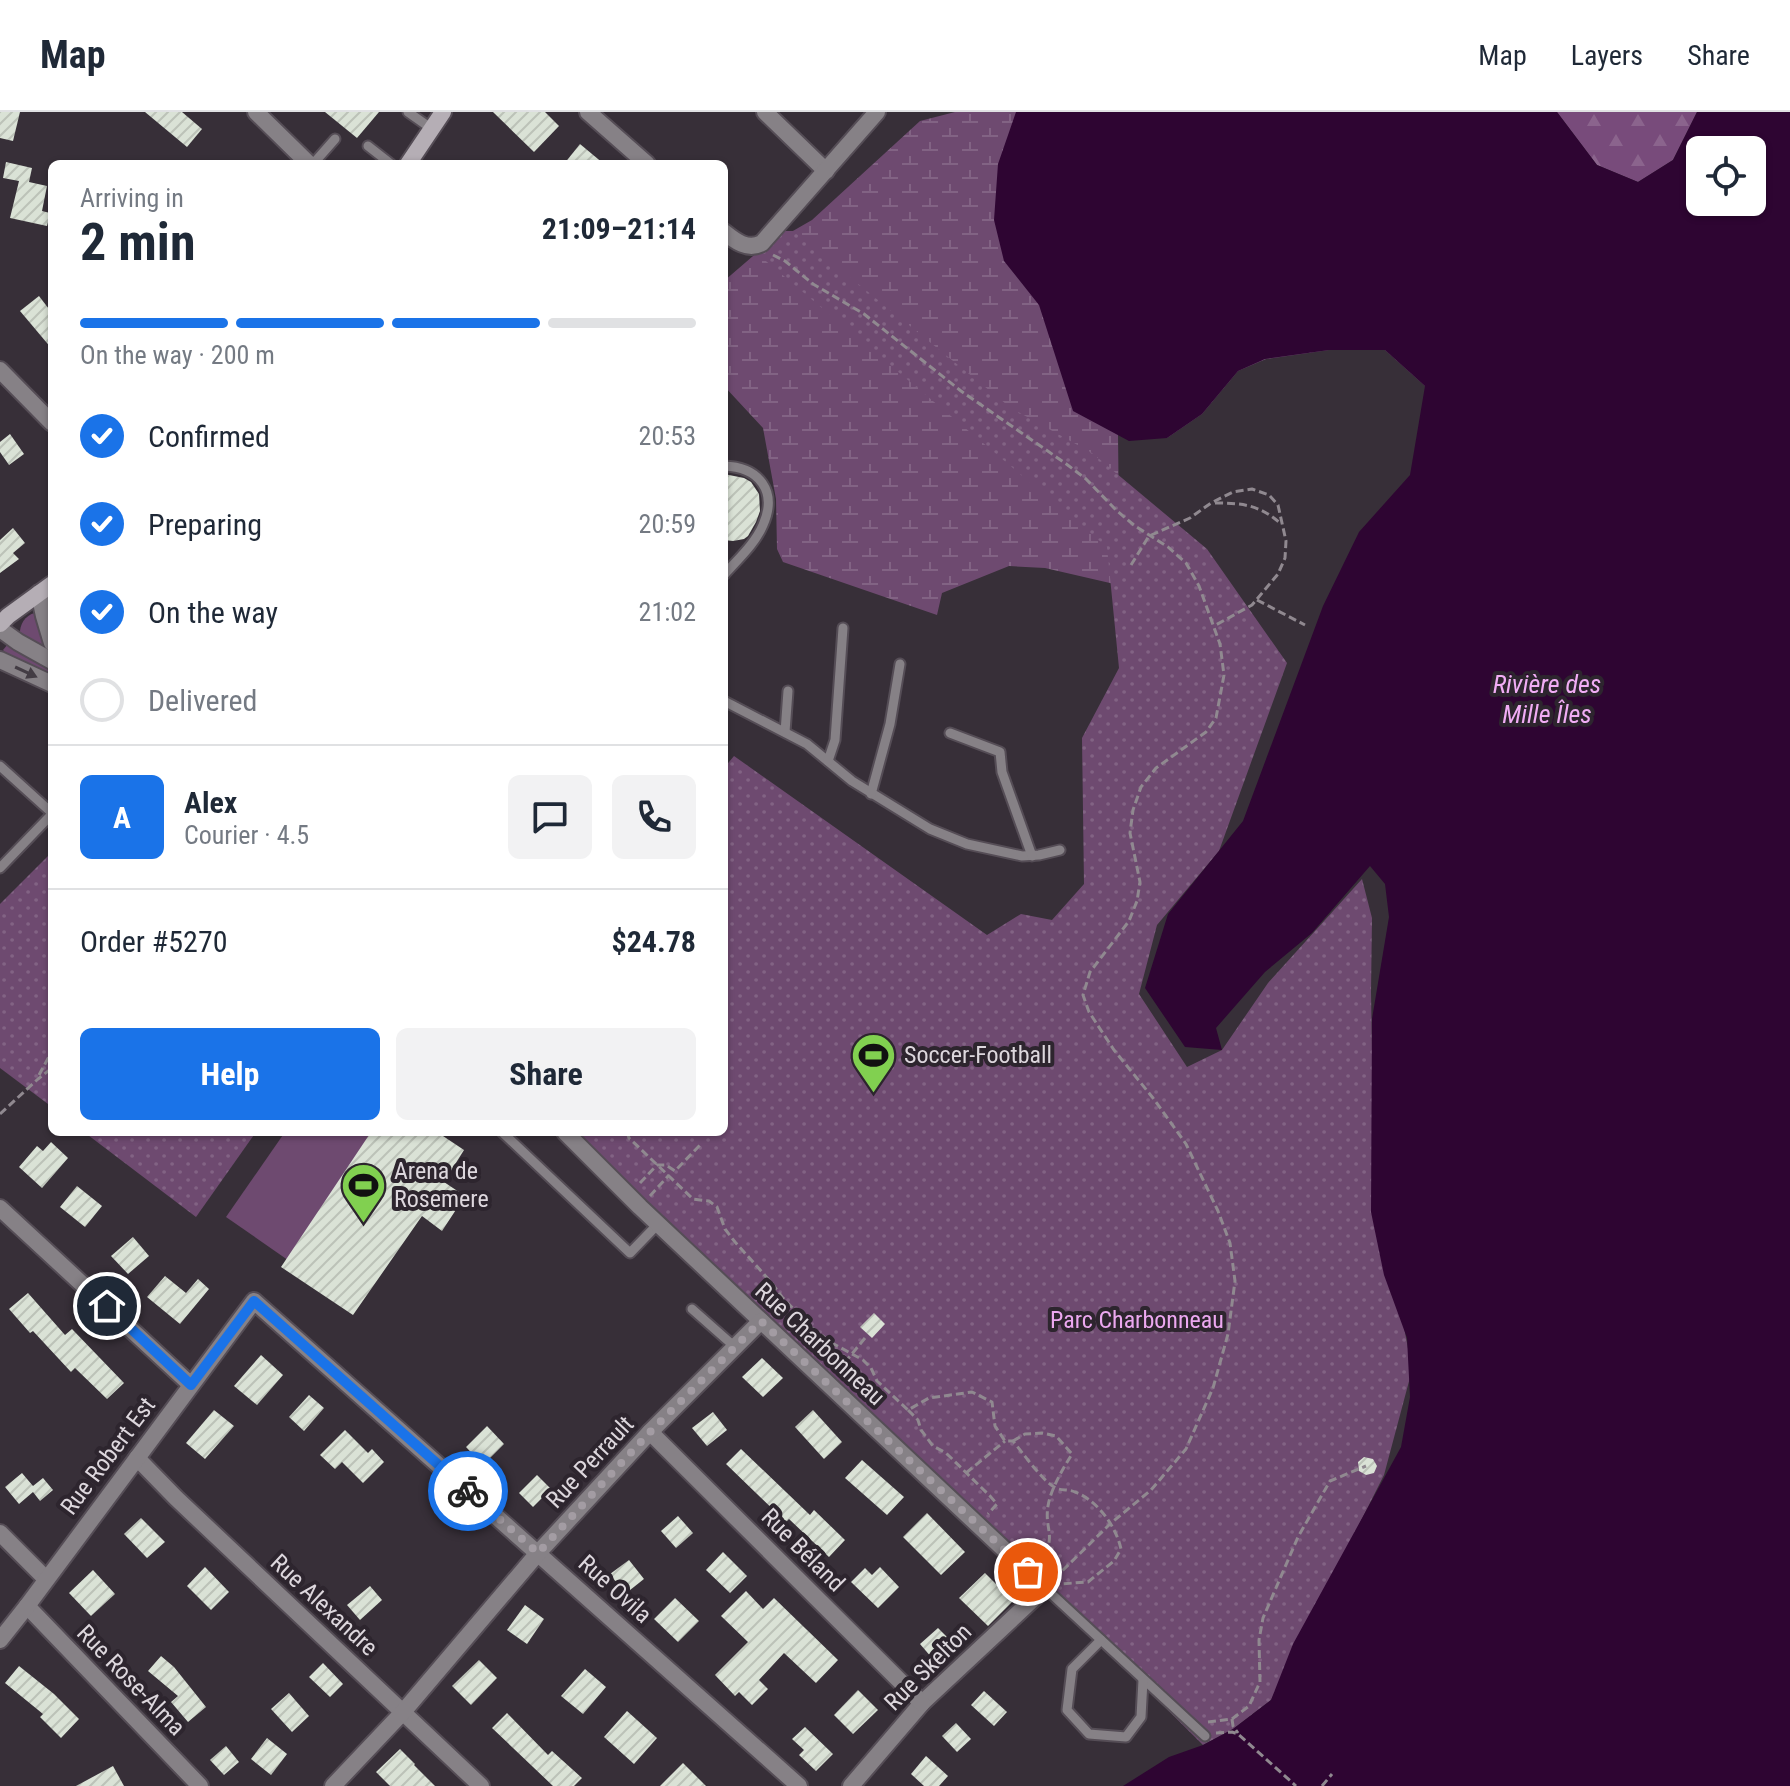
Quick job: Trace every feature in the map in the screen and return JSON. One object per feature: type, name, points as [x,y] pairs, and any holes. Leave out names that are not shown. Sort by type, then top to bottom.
[{"type":"main road","points":[[411,160],[443,112]]},
{"type":"main road","points":[[0,626],[8,616],[46,588]]},
{"type":"street","points":[[256,112],[307,160]]},
{"type":"street","points":[[588,112],[642,160]]},
{"type":"street","points":[[765,112],[826,171]]},
{"type":"street","points":[[728,235],[739,243],[755,247],[768,238],[877,112]]},
{"type":"street","points":[[0,370],[48,419]]},
{"type":"street","points":[[46,588],[44,616],[48,630]]},
{"type":"street","points":[[0,626],[18,642],[48,659]]},
{"type":"street","points":[[0,660],[48,682]]},
{"type":"street","name":"Rue Charbonneau","points":[[569,1136],[826,1383],[1047,1586]]},
{"type":"street","points":[[0,1208],[191,1385]]},
{"type":"street","name":"Rue Robert Est","points":[[0,1640],[254,1301]]},
{"type":"street","name":"Rue Ovila","points":[[254,1301],[799,1786]]},
{"type":"street","name":"Rue Perrault","points":[[333,1786],[403,1712],[538,1553],[650,1432],[761,1321]]},
{"type":"street","name":"Rue Béland","points":[[650,1432],[922,1703]]},
{"type":"street","name":"Rue Alexandre","points":[[137,1458],[481,1786]]},
{"type":"street","points":[[0,1533],[46,1579]]},
{"type":"street","name":"Rue Skelton","points":[[851,1786],[922,1703],[1047,1586]]},
{"type":"street","name":"Rue Rose-Alma","points":[[27,1606],[200,1786]]},
{"type":"lane","points":[[408,112],[432,129]]},
{"type":"lane","points":[[315,160],[335,139]]},
{"type":"lane","points":[[368,146],[386,160]]},
{"type":"lane","points":[[728,466],[739,467],[761,480],[768,503],[757,537],[728,570]]},
{"type":"lane","points":[[828,761],[835,740],[843,628]]},
{"type":"lane","points":[[871,794],[890,724],[900,664]]},
{"type":"lane","points":[[785,732],[788,691]]},
{"type":"lane","points":[[728,705],[807,744],[871,794],[921,824],[954,839],[1010,854],[1032,856],[1060,850]]},
{"type":"lane","points":[[950,733],[1000,752],[1002,772],[1032,856]]},
{"type":"lane","points":[[0,766],[48,810]]},
{"type":"lane","points":[[0,868],[48,818]]},
{"type":"lane","points":[[506,1136],[630,1253],[658,1224]]},
{"type":"lane","points":[[692,1309],[735,1347]]},
{"type":"lane","points":[[1047,1586],[1205,1736]]},
{"type":"lane","points":[[1101,1640],[1072,1669],[1070,1683],[1067,1710],[1089,1734],[1126,1737],[1141,1717],[1143,1680]]},
{"type":"path","points":[[755,247],[785,261],[813,284],[864,314],[961,391],[1086,479],[1116,510],[1168,547],[1186,563],[1205,598],[1220,644],[1224,675],[1216,718],[1206,732],[1156,768],[1141,787],[1133,810],[1130,833],[1140,882],[1137,901],[1129,921],[1090,972],[1083,995],[1089,1012],[1114,1050],[1186,1144],[1213,1199],[1230,1243],[1235,1281],[1228,1334],[1213,1388],[1186,1449],[1151,1490],[1110,1524],[1047,1586]]},
{"type":"path","points":[[1131,565],[1149,536],[1190,518],[1211,503],[1233,492],[1252,489],[1269,495],[1278,505],[1286,541],[1285,558],[1278,574],[1252,605],[1214,626]]},
{"type":"path","points":[[1211,503],[1254,506],[1267,512],[1281,525]]},
{"type":"path","points":[[1257,600],[1305,625]]},
{"type":"path","points":[[38,1079],[48,1059]]},
{"type":"path","points":[[0,1114],[48,1071]]},
{"type":"path","points":[[628,1136],[693,1199],[709,1201],[717,1207],[725,1229],[735,1242],[811,1327],[871,1368],[877,1381],[918,1420],[933,1446],[946,1453],[997,1504],[987,1514]]},
{"type":"path","points":[[657,1165],[666,1165],[675,1171],[702,1143]]},
{"type":"path","points":[[634,1201],[657,1165]]},
{"type":"path","points":[[634,1201],[669,1175]]},
{"type":"path","points":[[826,1383],[865,1338]]},
{"type":"path","points":[[908,1410],[929,1398],[972,1392],[992,1402],[995,1426],[1005,1441]]},
{"type":"path","points":[[966,1473],[1005,1441],[1013,1441],[1025,1434],[1056,1436],[1072,1454],[1047,1508],[1049,1548]]},
{"type":"path","points":[[1013,1441],[1054,1488],[1075,1492],[1090,1501],[1119,1536],[1121,1549],[1114,1561],[1088,1582],[1047,1586]]},
{"type":"path","points":[[1192,1725],[1232,1719],[1249,1706],[1260,1682],[1259,1640],[1263,1618],[1298,1537],[1330,1481],[1366,1466]]},
{"type":"path","points":[[1232,1719],[1238,1734],[1296,1786]]},
{"type":"path","points":[[1205,1736],[1221,1732],[1238,1734]]},
{"type":"path","points":[[1322,1786],[1332,1774]]},
{"type":"green space","points":[[955,112],[1431,112],[1425,386],[1385,350],[1329,350],[1266,359],[1238,371],[1202,414],[1167,438],[1118,435],[1119,522],[1136,589],[1045,568],[1009,566],[942,593],[937,615],[783,562],[777,549],[776,499],[763,428],[728,390],[728,278],[760,250],[812,220],[920,121]]},
{"type":"green space","points":[[1557,112],[1697,112],[1673,160],[1638,182],[1597,165]]},
{"type":"green space","name":"Parc Charbonneau","points":[[783,231],[793,231],[1011,408],[1092,453],[1207,549],[1287,663],[1219,851],[1157,925],[1139,994],[1187,1067],[1222,1050],[1268,983],[1362,879],[1372,918],[1374,1166],[1412,1370],[1384,1475],[1271,1700],[1233,1729],[1203,1745],[1045,1588],[572,1136],[728,1136],[728,763],[734,756],[987,935],[1021,914],[1052,920],[1084,884],[1082,738],[1119,668],[1107,547],[754,251]]},
{"type":"green space","points":[[35,613],[48,647],[45,651],[20,635],[23,621]]},
{"type":"green space","points":[[8,644],[48,669],[48,674],[7,655],[3,650]]},
{"type":"green space","points":[[48,856],[48,1104],[0,1068],[0,904]]},
{"type":"green space","points":[[89,1136],[253,1136],[196,1217]]},
{"type":"green space","points":[[282,1136],[382,1136],[295,1265],[226,1217]]},
{"type":"water","name":"Rivière des Mille Îles","points":[[1016,112],[1557,112],[1597,165],[1638,182],[1673,160],[1697,112],[1790,112],[1790,1786],[1123,1786],[1169,1757],[1203,1745],[1233,1729],[1271,1700],[1293,1644],[1401,1447],[1410,1397],[1407,1338],[1384,1275],[1371,1212],[1372,1019],[1389,917],[1385,884],[1370,866],[1312,933],[1265,972],[1216,1028],[1222,1050],[1185,1047],[1145,988],[1168,914],[1243,821],[1323,606],[1359,532],[1410,475],[1425,386],[1385,350],[1329,350],[1265,359],[1238,371],[1202,414],[1167,438],[1129,441],[1073,411],[1039,305],[1004,261],[994,220],[998,164]]},
{"type":"building","points":[[0,112],[20,112],[13,141],[0,138]]},
{"type":"building","points":[[145,112],[182,112],[202,129],[187,147]]},
{"type":"building","points":[[325,112],[379,112],[357,138]]},
{"type":"building","points":[[493,112],[545,112],[559,126],[534,152]]},
{"type":"building","points":[[580,144],[599,160],[567,160]]},
{"type":"building","points":[[6,162],[32,168],[29,182],[47,186],[42,211],[48,212],[47,226],[10,218],[19,181],[3,178]]},
{"type":"building","points":[[39,296],[48,308],[48,344],[20,311]]},
{"type":"building","points":[[10,434],[24,454],[9,465],[0,452],[0,442]]},
{"type":"building","points":[[728,475],[751,482],[759,494],[760,511],[756,522],[748,536],[728,540]]},
{"type":"building","points":[[13,528],[25,543],[13,553],[19,559],[0,573],[0,540]]},
{"type":"building","name":"Arena de Rosemere","points":[[368,1136],[443,1136],[464,1150],[444,1182],[465,1196],[442,1231],[422,1216],[353,1315],[281,1267]]},
{"type":"building","points":[[51,1142],[68,1158],[42,1188],[19,1167],[37,1146],[43,1151]]},
{"type":"building","points":[[77,1186],[102,1206],[85,1227],[60,1207]]},
{"type":"building","points":[[133,1237],[149,1256],[128,1274],[111,1256]]},
{"type":"building","points":[[165,1276],[186,1293],[198,1279],[209,1289],[180,1324],[147,1297]]},
{"type":"building","points":[[28,1293],[65,1335],[72,1329],[124,1383],[107,1399],[75,1368],[71,1372],[9,1309]]},
{"type":"building","points":[[874,1313],[885,1324],[872,1338],[860,1327]]},
{"type":"building","points":[[261,1355],[283,1375],[257,1405],[234,1386]]},
{"type":"building","points":[[762,1358],[783,1378],[763,1397],[742,1377]]},
{"type":"building","points":[[309,1395],[324,1408],[304,1431],[289,1417]]},
{"type":"building","points":[[214,1410],[234,1426],[205,1459],[186,1443]]},
{"type":"building","points":[[813,1410],[842,1442],[824,1459],[795,1427]]},
{"type":"building","points":[[713,1412],[727,1430],[707,1446],[692,1428]]},
{"type":"building","points":[[487,1426],[504,1444],[483,1465],[466,1447]]},
{"type":"building","points":[[345,1430],[368,1453],[372,1449],[384,1462],[363,1483],[342,1462],[335,1469],[320,1455]]},
{"type":"building","points":[[741,1449],[810,1515],[814,1510],[845,1540],[829,1557],[789,1519],[786,1522],[726,1464]]},
{"type":"building","points":[[1364,1457],[1373,1459],[1377,1466],[1374,1473],[1366,1475],[1359,1471],[1358,1462]]},
{"type":"building","points":[[862,1460],[904,1497],[887,1515],[845,1478]]},
{"type":"building","points":[[22,1473],[33,1486],[43,1478],[53,1490],[40,1501],[33,1492],[19,1504],[5,1487]]},
{"type":"building","points":[[537,1475],[551,1489],[533,1507],[519,1493]]},
{"type":"building","points":[[927,1513],[965,1552],[941,1575],[903,1537]]},
{"type":"building","points":[[678,1516],[693,1533],[676,1548],[661,1531]]},
{"type":"building","points":[[141,1518],[165,1542],[147,1558],[124,1534]]},
{"type":"building","points":[[723,1552],[747,1576],[730,1593],[706,1570]]},
{"type":"building","points":[[629,1560],[644,1579],[625,1594],[610,1574]]},
{"type":"building","points":[[205,1567],[229,1592],[211,1610],[187,1586]]},
{"type":"building","points":[[880,1567],[899,1587],[878,1608],[851,1582],[865,1568],[872,1575]]},
{"type":"building","points":[[93,1570],[115,1594],[91,1616],[69,1593]]},
{"type":"building","points":[[985,1573],[1013,1601],[988,1626],[959,1598]]},
{"type":"building","points":[[370,1586],[382,1600],[360,1620],[347,1605]]},
{"type":"building","points":[[746,1591],[763,1609],[774,1598],[838,1660],[816,1683],[784,1653],[759,1680],[768,1689],[752,1705],[739,1692],[735,1696],[715,1675],[748,1642],[721,1616]]},
{"type":"building","points":[[675,1598],[699,1621],[678,1642],[654,1619]]},
{"type":"building","points":[[525,1605],[544,1619],[527,1644],[507,1630]]},
{"type":"building","points":[[938,1628],[951,1641],[932,1658],[920,1644]]},
{"type":"building","points":[[161,1656],[174,1667],[206,1707],[188,1722],[171,1702],[178,1696],[148,1671]]},
{"type":"building","points":[[479,1660],[497,1678],[471,1705],[452,1686]]},
{"type":"building","points":[[323,1663],[343,1684],[330,1697],[309,1677]]},
{"type":"building","points":[[19,1666],[79,1719],[61,1738],[40,1717],[43,1714],[5,1683]]},
{"type":"building","points":[[585,1669],[606,1687],[583,1714],[561,1696]]},
{"type":"building","points":[[858,1690],[878,1710],[853,1734],[834,1715]]},
{"type":"building","points":[[984,1691],[1007,1712],[994,1726],[971,1705]]},
{"type":"building","points":[[289,1693],[309,1716],[292,1732],[271,1709]]},
{"type":"building","points":[[627,1711],[657,1738],[634,1764],[604,1737]]},
{"type":"building","points":[[507,1713],[548,1755],[552,1751],[582,1778],[574,1786],[553,1786],[492,1728]]},
{"type":"building","points":[[956,1723],[971,1739],[957,1752],[942,1736]]},
{"type":"building","points":[[805,1727],[833,1754],[816,1771],[799,1755],[804,1750],[792,1739]]},
{"type":"building","points":[[267,1738],[287,1754],[271,1775],[251,1759]]},
{"type":"building","points":[[226,1746],[239,1762],[224,1775],[210,1760]]},
{"type":"building","points":[[400,1749],[435,1786],[390,1786],[376,1772]]},
{"type":"building","points":[[926,1756],[948,1776],[939,1786],[924,1786],[911,1774]]},
{"type":"building","points":[[683,1763],[706,1786],[660,1786]]},
{"type":"building","points":[[113,1766],[124,1786],[76,1786]]},
{"type":"way so far","points":[[468,1491],[538,1553],[650,1432],[761,1321],[1028,1572]]},
{"type":"place","name":"Soccer-Football","points":[[873,1094]]},
{"type":"place","name":"Arena de Rosemere","points":[[363,1224]]},
{"type":"route","points":[[107,1306],[191,1385],[254,1301],[468,1491]]}]
